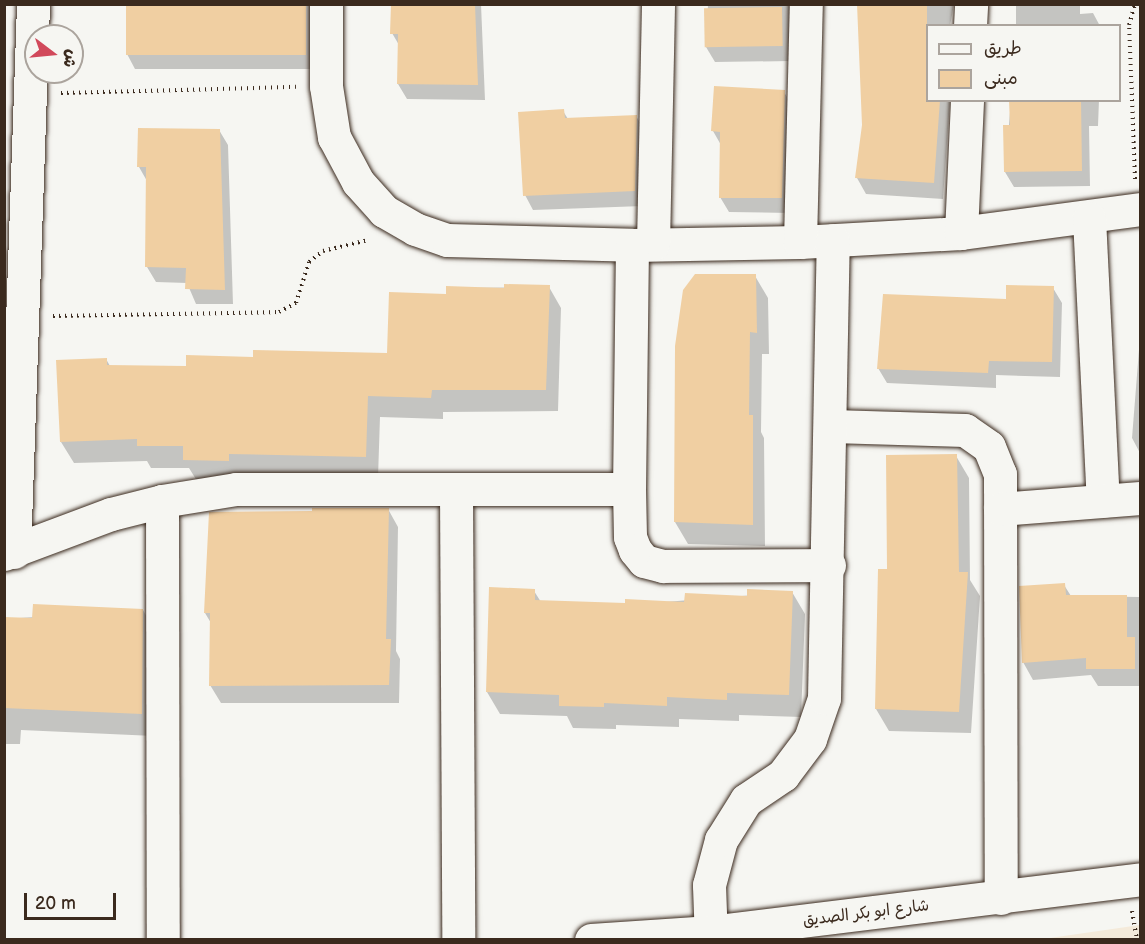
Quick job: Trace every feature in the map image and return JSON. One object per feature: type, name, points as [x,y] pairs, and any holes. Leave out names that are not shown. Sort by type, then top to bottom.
[{"type":"street","points":[[33,4],[23,316],[9,553],[111,514],[162,501],[236,489],[629,489]]},
{"type":"street","points":[[326,4],[326,86],[334,137],[358,182],[384,211],[415,229],[447,240],[642,244],[800,242],[961,233],[1138,210]]},
{"type":"street","points":[[658,4],[629,489],[630,537],[644,561],[663,566],[829,565]]},
{"type":"street","points":[[800,242],[806,4]]},
{"type":"street","points":[[970,4],[970,24]]},
{"type":"street","points":[[961,233],[967,102]]},
{"type":"street","points":[[1089,218],[1103,501]]},
{"type":"street","points":[[711,936],[709,885],[721,840],[746,800],[783,775],[810,739],[824,698],[832,426],[833,240]]},
{"type":"street","points":[[832,426],[965,430],[989,447],[1000,474],[1000,898]]},
{"type":"street","points":[[456,489],[458,939]]},
{"type":"street","points":[[1000,509],[1140,498]]},
{"type":"street","points":[[162,501],[163,939]]},
{"type":"street","name":"شارع ابو بكر الصديق","points":[[591,939],[711,936],[1140,879]]},
{"type":"path","points":[[1135,4],[1129,25],[1138,210]]},
{"type":"path","points":[[30,93],[326,86]]},
{"type":"path","points":[[23,316],[279,312],[296,303],[309,261],[323,251],[415,229]]},
{"type":"shaded area","points":[[1140,925],[1140,939],[1043,939]]},
{"type":"building","points":[[126,4],[306,4],[306,55],[126,55]]},
{"type":"building","points":[[391,4],[475,4],[478,85],[397,84],[398,34],[390,34]]},
{"type":"building","points":[[857,4],[927,4],[926,102],[940,102],[934,183],[855,178],[862,125]]},
{"type":"building","points":[[782,7],[783,46],[705,47],[704,8]]},
{"type":"building","points":[[714,86],[785,90],[782,198],[719,198],[720,132],[711,131]]},
{"type":"building","points":[[1009,102],[1081,102],[1082,171],[1004,172],[1003,125],[1010,125]]},
{"type":"building","points":[[564,109],[565,118],[637,115],[635,191],[523,196],[518,112]]},
{"type":"building","points":[[138,128],[220,129],[225,290],[185,289],[186,268],[145,267],[146,167],[137,167]]},
{"type":"building","points":[[695,274],[756,274],[757,333],[750,332],[749,415],[753,415],[753,525],[674,522],[675,346],[683,290]]},
{"type":"building","points":[[504,284],[550,285],[546,390],[432,390],[431,398],[368,396],[366,457],[229,454],[229,461],[183,460],[183,446],[137,446],[137,439],[60,442],[56,360],[107,358],[107,365],[186,366],[186,355],[253,357],[253,350],[387,353],[389,292],[446,294],[446,286],[504,288]]},
{"type":"building","points":[[1006,285],[1054,286],[1052,362],[989,361],[988,373],[877,369],[883,294],[1006,299]]},
{"type":"building","points":[[957,454],[959,572],[968,572],[959,712],[875,709],[878,569],[887,569],[886,455]]},
{"type":"building","points":[[312,508],[389,508],[386,639],[391,639],[389,685],[209,686],[210,613],[204,613],[209,512],[312,511]]},
{"type":"building","points":[[1065,583],[1066,595],[1127,595],[1127,637],[1135,637],[1135,669],[1086,669],[1086,658],[1022,663],[1019,586]]},
{"type":"building","points":[[489,587],[535,589],[535,600],[625,603],[625,599],[684,602],[685,593],[747,596],[747,589],[793,591],[789,695],[727,693],[727,700],[667,697],[667,706],[604,703],[604,707],[559,706],[559,695],[486,692]]},
{"type":"building","points":[[33,604],[143,609],[142,714],[4,708],[4,617],[32,618]]}]
